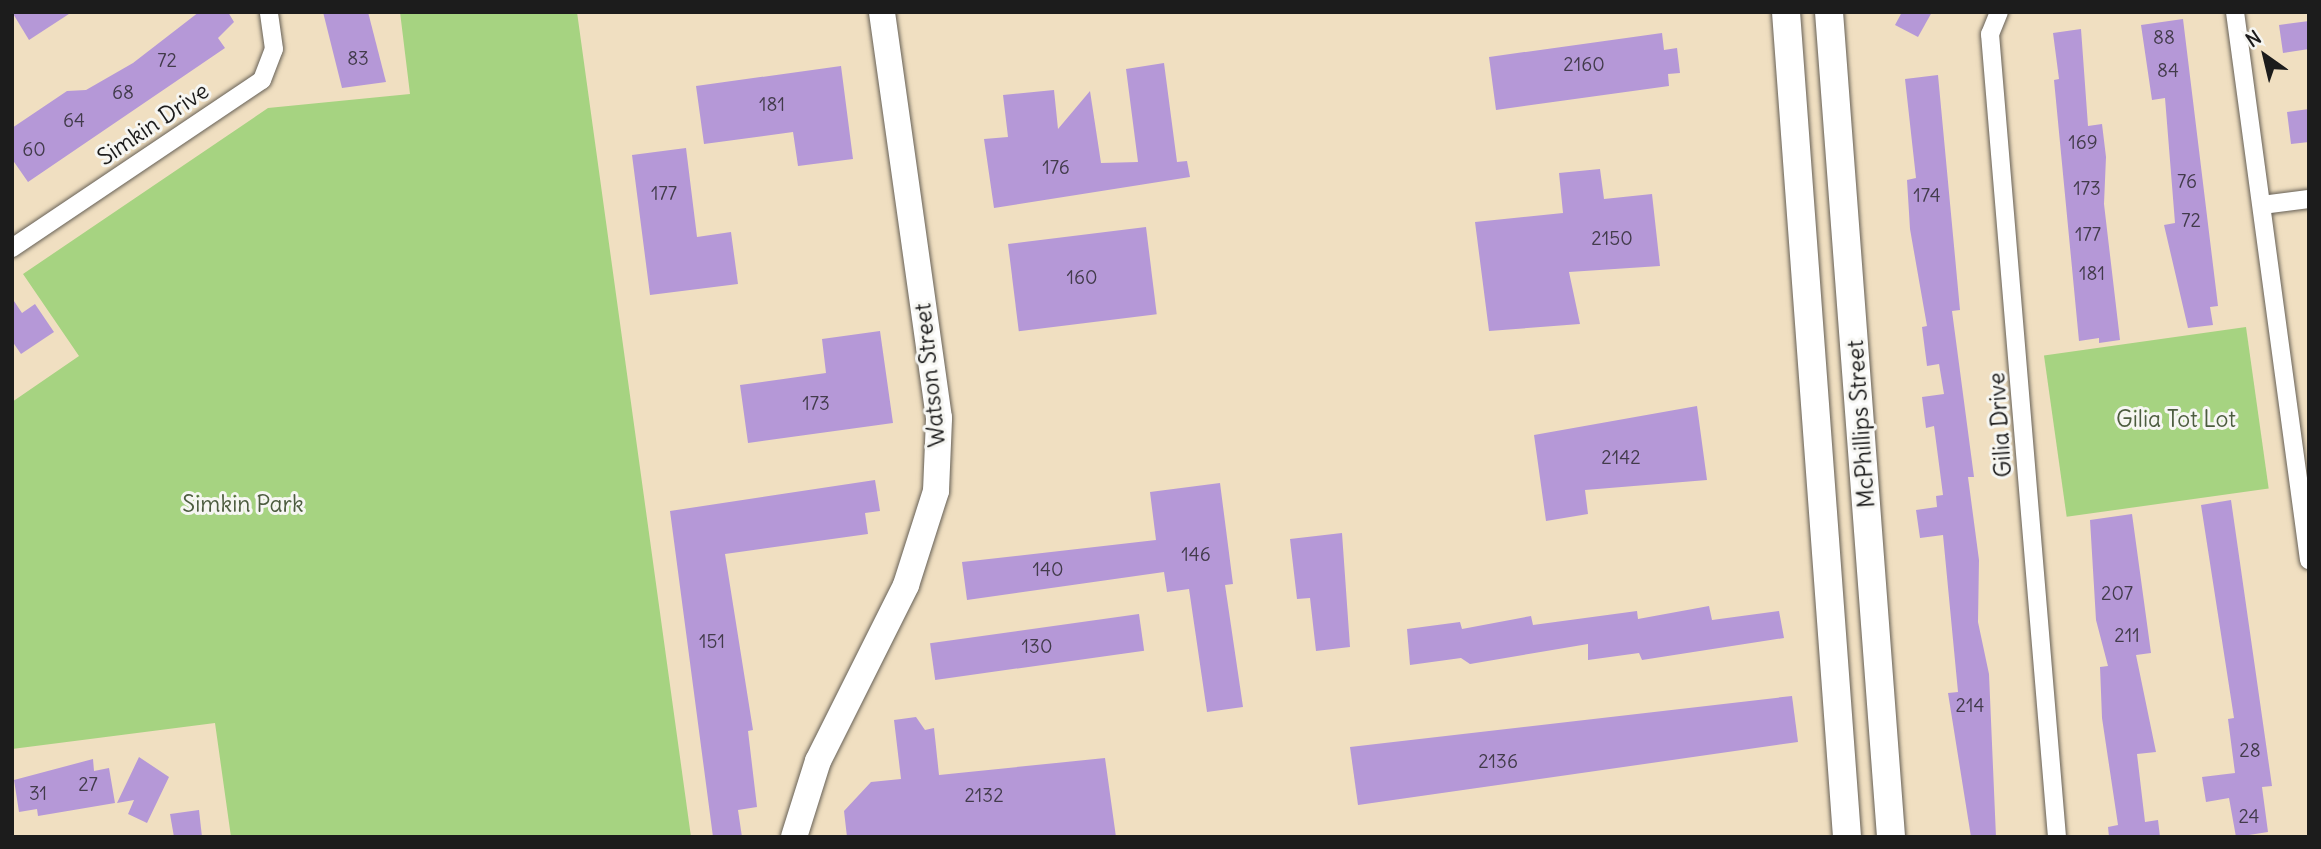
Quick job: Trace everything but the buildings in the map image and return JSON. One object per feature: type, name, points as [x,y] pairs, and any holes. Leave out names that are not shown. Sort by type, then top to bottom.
[{"type":"main road","name":"McPhillips Street","points":[[1786,12],[1847,837]]},
{"type":"main road","name":"McPhillips Street","points":[[1829,12],[1891,837]]},
{"type":"main road","points":[[1825,536],[1869,533]]},
{"type":"main road","points":[[1835,671],[1878,665]]},
{"type":"street","name":"Simkin Drive","points":[[12,248],[262,80],[274,50],[268,12]]},
{"type":"street","name":"Watson Street","points":[[794,837],[818,761],[906,585],[936,491],[939,418],[881,12]]},
{"type":"street","name":"Gilia Drive","points":[[1999,12],[1990,34],[2057,837]]},
{"type":"street","points":[[2235,12],[2303,466],[2309,560]]},
{"type":"street","points":[[2262,205],[2309,199]]},
{"type":"green space","name":"Simkin Park","points":[[400,12],[577,12],[691,837],[231,837],[215,723],[12,749],[12,402],[79,356],[23,274],[268,108],[410,94]]},
{"type":"green space","name":"Gilia Tot Lot","points":[[2246,327],[2269,488],[2067,517],[2044,355]]}]
